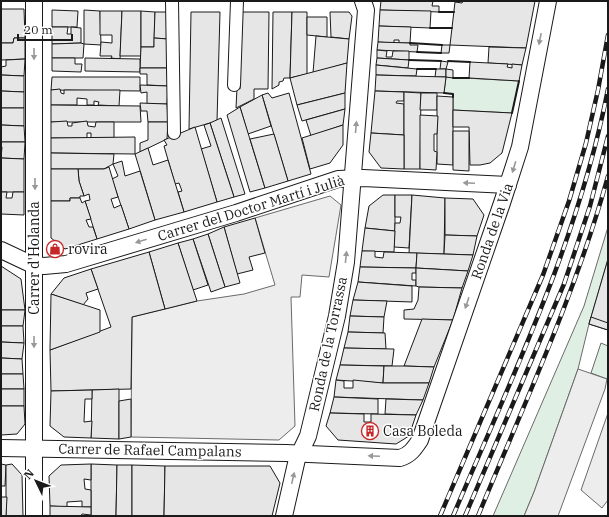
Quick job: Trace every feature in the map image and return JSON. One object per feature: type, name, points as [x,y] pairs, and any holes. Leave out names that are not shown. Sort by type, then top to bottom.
[{"type":"street","name":"Carrer d'Holanda","points":[[34,1],[34,516]]},
{"type":"street","points":[[172,1],[174,133]]},
{"type":"street","points":[[234,85],[237,1]]},
{"type":"street","name":"Ronda de la Torrassa","points":[[284,516],[299,454],[308,436],[337,316],[346,262],[366,10],[363,1]]},
{"type":"street","name":"Ronda de la Via","points":[[411,452],[420,440],[520,147],[548,1]]},
{"type":"street","name":"Carrer del Doctor Martí i Julià","points":[[1,250],[33,265],[44,266],[66,264],[236,213],[338,179],[353,177],[508,185]]},
{"type":"street","name":"Carrer de Rafael Campalans","points":[[1,448],[299,454],[400,458],[411,452]]},
{"type":"green space","points":[[446,77],[519,81],[512,113],[453,110],[453,94],[444,93]]},
{"type":"green space","points":[[608,227],[608,259],[589,324],[578,369],[534,492],[524,516],[493,516],[584,306]]},
{"type":"green space","points":[[601,343],[608,346],[607,379],[591,373]]},
{"type":"shaded area","points":[[330,196],[341,205],[329,277],[302,275],[300,297],[291,297],[295,426],[279,440],[131,437],[132,317],[197,301],[244,294],[275,285],[255,218]]},
{"type":"shaded area","points":[[578,369],[607,379],[605,389],[558,516],[524,516],[534,492]]},
{"type":"shaded area","points":[[608,413],[608,500],[602,508],[581,490]]},
{"type":"building","points":[[381,1],[433,1],[432,6],[439,6],[439,12],[380,10]]},
{"type":"building","points":[[463,1],[535,1],[526,48],[450,45],[455,2],[462,3]]},
{"type":"building","points":[[1,9],[24,9],[25,38],[14,38],[13,43],[1,43]]},
{"type":"building","points":[[52,10],[78,11],[77,27],[52,27]]},
{"type":"building","points":[[84,10],[100,11],[101,45],[84,44]]},
{"type":"building","points":[[380,10],[431,11],[430,28],[379,26]]},
{"type":"building","points":[[100,11],[122,11],[120,59],[111,58],[112,56],[100,56],[101,42],[112,43],[112,35],[100,35]]},
{"type":"building","points":[[122,11],[141,11],[141,56],[120,56]]},
{"type":"building","points":[[141,11],[155,12],[154,47],[141,47]]},
{"type":"building","points":[[155,12],[169,12],[168,39],[154,38]]},
{"type":"building","points":[[191,12],[220,12],[217,121],[189,129]]},
{"type":"building","points":[[241,12],[269,12],[268,89],[254,89],[254,99],[236,108],[237,88],[240,89]]},
{"type":"building","points":[[273,12],[292,12],[290,78],[284,78],[283,81],[279,82],[279,85],[272,89]]},
{"type":"building","points":[[292,12],[307,12],[307,74],[290,78]]},
{"type":"building","points":[[330,12],[349,12],[352,16],[349,39],[331,37]]},
{"type":"building","points":[[307,17],[327,17],[327,37],[307,35]]},
{"type":"building","points":[[379,26],[411,27],[410,43],[399,43],[399,40],[394,40],[394,43],[378,42]]},
{"type":"building","points":[[52,27],[68,27],[67,34],[71,34],[71,27],[81,28],[81,43],[52,44]]},
{"type":"building","points":[[316,36],[349,39],[347,63],[313,73]]},
{"type":"building","points":[[14,38],[25,38],[25,59],[1,60],[1,43],[13,43]]},
{"type":"building","points":[[154,38],[168,39],[167,68],[140,68],[141,47],[154,47]]},
{"type":"building","points":[[378,42],[410,43],[410,45],[418,45],[417,52],[377,50]]},
{"type":"building","points":[[52,44],[84,44],[83,58],[52,58]]},
{"type":"building","points":[[442,45],[450,45],[449,53],[441,53]]},
{"type":"building","points":[[489,47],[526,48],[522,65],[488,63]]},
{"type":"building","points":[[377,50],[387,51],[386,57],[392,57],[393,51],[409,51],[409,60],[377,58]]},
{"type":"building","points":[[52,58],[75,58],[75,64],[82,64],[81,72],[52,71]]},
{"type":"building","points":[[85,58],[140,59],[140,72],[85,71]]},
{"type":"building","points":[[377,58],[409,60],[408,68],[376,65]]},
{"type":"building","points":[[25,59],[24,76],[1,75],[1,67],[6,66],[6,60]]},
{"type":"building","points":[[441,61],[448,62],[446,69],[440,69]]},
{"type":"building","points":[[470,62],[508,64],[507,67],[512,68],[512,64],[522,65],[519,81],[469,78]]},
{"type":"building","points":[[347,63],[345,93],[297,105],[290,78]]},
{"type":"building","points":[[376,65],[417,69],[416,76],[376,75]]},
{"type":"building","points":[[140,68],[167,68],[168,86],[147,85],[147,74],[140,74]]},
{"type":"building","points":[[436,69],[446,69],[446,77],[435,77]]},
{"type":"building","points":[[446,69],[453,70],[453,78],[446,77]]},
{"type":"building","points":[[1,75],[24,76],[24,92],[1,91]]},
{"type":"building","points":[[376,75],[446,77],[444,93],[375,91]]},
{"type":"building","points":[[52,77],[140,77],[140,91],[51,90]]},
{"type":"building","points":[[140,85],[168,86],[167,104],[147,104],[147,92],[141,93]]},
{"type":"building","points":[[60,89],[61,93],[64,94],[64,90],[120,90],[119,106],[98,105],[99,102],[94,101],[94,105],[87,105],[87,99],[77,98],[77,105],[51,105],[51,90]]},
{"type":"building","points":[[1,91],[24,92],[24,108],[1,108]]},
{"type":"building","points":[[375,91],[404,92],[404,101],[397,101],[396,103],[404,104],[404,135],[371,133]]},
{"type":"building","points":[[404,92],[421,93],[420,169],[404,169]]},
{"type":"building","points":[[268,93],[272,98],[289,93],[311,174],[288,181],[262,95]]},
{"type":"building","points":[[345,93],[345,109],[302,121],[297,105]]},
{"type":"building","points":[[421,93],[437,93],[437,110],[420,110]]},
{"type":"building","points":[[262,95],[271,126],[248,134],[240,107]]},
{"type":"building","points":[[437,96],[453,97],[453,165],[437,164]]},
{"type":"building","points":[[140,103],[167,104],[168,122],[148,122],[147,111],[141,111]]},
{"type":"building","points":[[51,105],[140,106],[141,122],[51,122]]},
{"type":"building","points":[[240,107],[265,188],[250,192],[227,115]]},
{"type":"building","points":[[1,108],[24,108],[24,126],[1,125]]},
{"type":"building","points":[[345,109],[343,125],[311,136],[306,120]]},
{"type":"building","points":[[453,110],[512,113],[502,153],[490,163],[470,165],[469,127],[453,127]]},
{"type":"building","points":[[420,115],[438,116],[437,134],[434,134],[434,151],[437,152],[436,170],[420,169]]},
{"type":"building","points":[[221,118],[245,194],[234,197],[210,123]]},
{"type":"building","points":[[67,121],[68,126],[72,126],[72,123],[87,121],[88,126],[95,127],[96,122],[114,122],[114,138],[91,138],[91,133],[87,133],[87,138],[51,138],[51,122]]},
{"type":"building","points":[[148,122],[168,122],[167,139],[140,152],[140,143],[148,140]]},
{"type":"building","points":[[210,123],[234,197],[217,202],[201,149],[211,146],[204,125]]},
{"type":"building","points":[[1,125],[24,126],[25,142],[1,142]]},
{"type":"building","points":[[343,125],[343,145],[330,163],[310,169],[302,138]]},
{"type":"building","points":[[195,127],[217,202],[184,212],[178,192],[182,191],[179,183],[175,184],[164,146],[167,145],[164,140]]},
{"type":"building","points":[[453,131],[469,131],[469,171],[453,170]]},
{"type":"building","points":[[371,133],[404,135],[404,169],[381,168],[369,152]]},
{"type":"building","points":[[274,134],[288,181],[265,188],[250,139]]},
{"type":"building","points":[[135,137],[135,154],[51,153],[51,138]]},
{"type":"building","points":[[1,142],[25,142],[24,159],[1,158]]},
{"type":"building","points":[[148,148],[153,165],[168,160],[184,212],[155,220],[135,154]]},
{"type":"building","points":[[51,153],[114,154],[113,164],[104,169],[51,169]]},
{"type":"building","points":[[1,158],[24,159],[24,192],[1,192]]},
{"type":"building","points":[[122,161],[125,176],[140,171],[155,220],[129,229],[112,179],[118,176],[113,164]]},
{"type":"building","points":[[109,167],[118,197],[111,199],[114,208],[121,205],[129,229],[97,239],[85,201],[90,200],[89,194],[84,196],[79,181],[78,169],[104,169]]},
{"type":"building","points":[[51,169],[78,169],[79,181],[84,196],[80,196],[80,198],[70,198],[70,201],[51,201]]},
{"type":"building","points":[[1,192],[7,192],[6,198],[12,198],[13,192],[24,192],[24,215],[1,214]]},
{"type":"building","points":[[383,195],[395,195],[395,231],[365,228],[369,206]]},
{"type":"building","points":[[395,195],[412,195],[409,248],[394,247],[395,223],[400,223],[401,217],[395,217]]},
{"type":"building","points":[[412,195],[445,198],[444,254],[409,253]]},
{"type":"building","points":[[70,198],[80,198],[82,203],[85,201],[91,219],[86,220],[89,227],[93,227],[97,239],[65,249],[51,238],[51,201],[70,201]]},
{"type":"building","points":[[445,198],[473,199],[484,215],[477,236],[445,235]]},
{"type":"building","points":[[255,218],[265,253],[249,257],[253,270],[237,274],[224,227]]},
{"type":"building","points":[[224,227],[240,283],[225,287],[208,234]]},
{"type":"building","points":[[365,228],[395,231],[394,252],[362,251]]},
{"type":"building","points":[[208,234],[225,287],[211,292],[193,239]]},
{"type":"building","points":[[445,235],[477,236],[473,255],[444,254]]},
{"type":"building","points":[[193,239],[208,285],[193,290],[178,243]]},
{"type":"building","points":[[178,243],[197,301],[165,309],[149,252]]},
{"type":"building","points":[[362,251],[375,251],[375,257],[383,258],[384,252],[417,253],[416,268],[360,267]]},
{"type":"building","points":[[149,252],[165,309],[132,317],[131,389],[51,391],[50,350],[111,327],[91,269]]},
{"type":"building","points":[[417,253],[473,255],[468,271],[416,268]]},
{"type":"building","points":[[608,259],[608,330],[589,324]]},
{"type":"building","points":[[1,266],[21,279],[25,310],[1,310]]},
{"type":"building","points":[[360,267],[416,268],[416,273],[412,273],[412,280],[416,280],[416,286],[358,282]]},
{"type":"building","points":[[416,268],[468,271],[462,288],[419,287],[416,286]]},
{"type":"building","points":[[91,269],[98,289],[86,293],[88,299],[83,305],[51,294],[64,278]]},
{"type":"building","points":[[358,282],[412,286],[412,302],[353,300]]},
{"type":"building","points":[[419,287],[462,288],[453,320],[404,319],[404,310],[414,309],[418,300]]},
{"type":"building","points":[[51,294],[100,310],[100,332],[50,350]]},
{"type":"building","points":[[353,300],[387,301],[384,317],[350,316]]},
{"type":"building","points":[[1,310],[25,310],[23,326],[1,326]]},
{"type":"building","points":[[350,316],[384,317],[383,333],[348,332]]},
{"type":"building","points":[[591,317],[608,323],[608,330],[589,324]]},
{"type":"building","points":[[422,319],[453,320],[434,367],[404,366]]},
{"type":"building","points":[[1,326],[23,326],[24,343],[1,342]]},
{"type":"building","points":[[348,332],[385,333],[386,349],[344,348]]},
{"type":"building","points":[[1,342],[24,343],[22,359],[1,358]]},
{"type":"building","points":[[344,348],[394,349],[392,366],[340,365]]},
{"type":"building","points":[[1,358],[22,359],[23,374],[1,374]]},
{"type":"building","points":[[340,365],[384,366],[383,383],[336,380]]},
{"type":"building","points":[[384,366],[434,367],[429,383],[383,383]]},
{"type":"building","points":[[1,374],[23,374],[24,389],[1,389]]},
{"type":"building","points":[[336,380],[344,381],[344,388],[353,388],[353,380],[383,383],[429,383],[423,400],[334,397]]},
{"type":"building","points":[[1,389],[24,389],[24,406],[1,406]]},
{"type":"building","points":[[119,389],[119,439],[91,438],[92,390]]},
{"type":"building","points":[[92,390],[92,399],[85,399],[84,422],[92,421],[91,438],[64,437],[50,426],[51,391]]},
{"type":"building","points":[[334,397],[378,399],[378,414],[330,413]]},
{"type":"building","points":[[131,399],[131,437],[119,439],[119,401]]},
{"type":"building","points":[[386,399],[423,400],[416,415],[385,414]]},
{"type":"building","points":[[1,406],[24,406],[25,424],[17,434],[1,435]]},
{"type":"building","name":"Casa Boleda","points":[[330,413],[364,414],[364,422],[371,422],[371,414],[416,415],[409,436],[396,444],[338,440],[326,426]]},
{"type":"building","points":[[1,464],[6,465],[5,486],[1,486]]},
{"type":"building","points":[[12,464],[22,475],[23,516],[6,516],[6,465]]},
{"type":"building","points":[[91,464],[117,465],[116,516],[91,516]]},
{"type":"building","points":[[91,464],[91,480],[84,479],[85,489],[91,490],[91,507],[82,507],[82,501],[67,502],[67,507],[50,506],[49,476],[61,465]]},
{"type":"building","points":[[117,465],[132,465],[132,516],[116,516]]},
{"type":"building","points":[[132,465],[165,466],[164,516],[132,516]]},
{"type":"building","points":[[165,466],[270,466],[280,483],[272,516],[164,516]]},
{"type":"building","points":[[1,497],[7,497],[6,516],[1,516]]},
{"type":"building","points":[[50,506],[91,507],[91,515],[82,514],[81,516],[50,516]]},
{"type":"railway","points":[[440,516],[543,275],[569,201],[586,143],[608,35]]},
{"type":"railway","points":[[453,516],[542,307],[562,253],[580,199],[595,145],[608,89]]},
{"type":"railway","points":[[465,516],[564,284],[590,206],[608,136]]},
{"type":"railway","points":[[478,516],[565,305],[581,263],[608,176]]},
{"type":"wall","points":[[439,12],[454,12]]},
{"type":"wall","points":[[430,28],[452,28]]},
{"type":"wall","points":[[410,43],[442,45]]},
{"type":"wall","points":[[417,52],[441,53]]},
{"type":"wall","points":[[409,60],[441,61]]},
{"type":"wall","points":[[448,61],[470,62]]},
{"type":"wall","points":[[417,69],[436,69]]},
{"type":"wall","points":[[453,78],[469,78]]},
{"type":"wall","points":[[512,113],[519,81]]},
{"type":"wall","points":[[444,93],[453,94],[453,97]]},
{"type":"place","name":"rovira","points":[[55,249]]},
{"type":"place","name":"Casa Boleda","points":[[370,431]]}]
